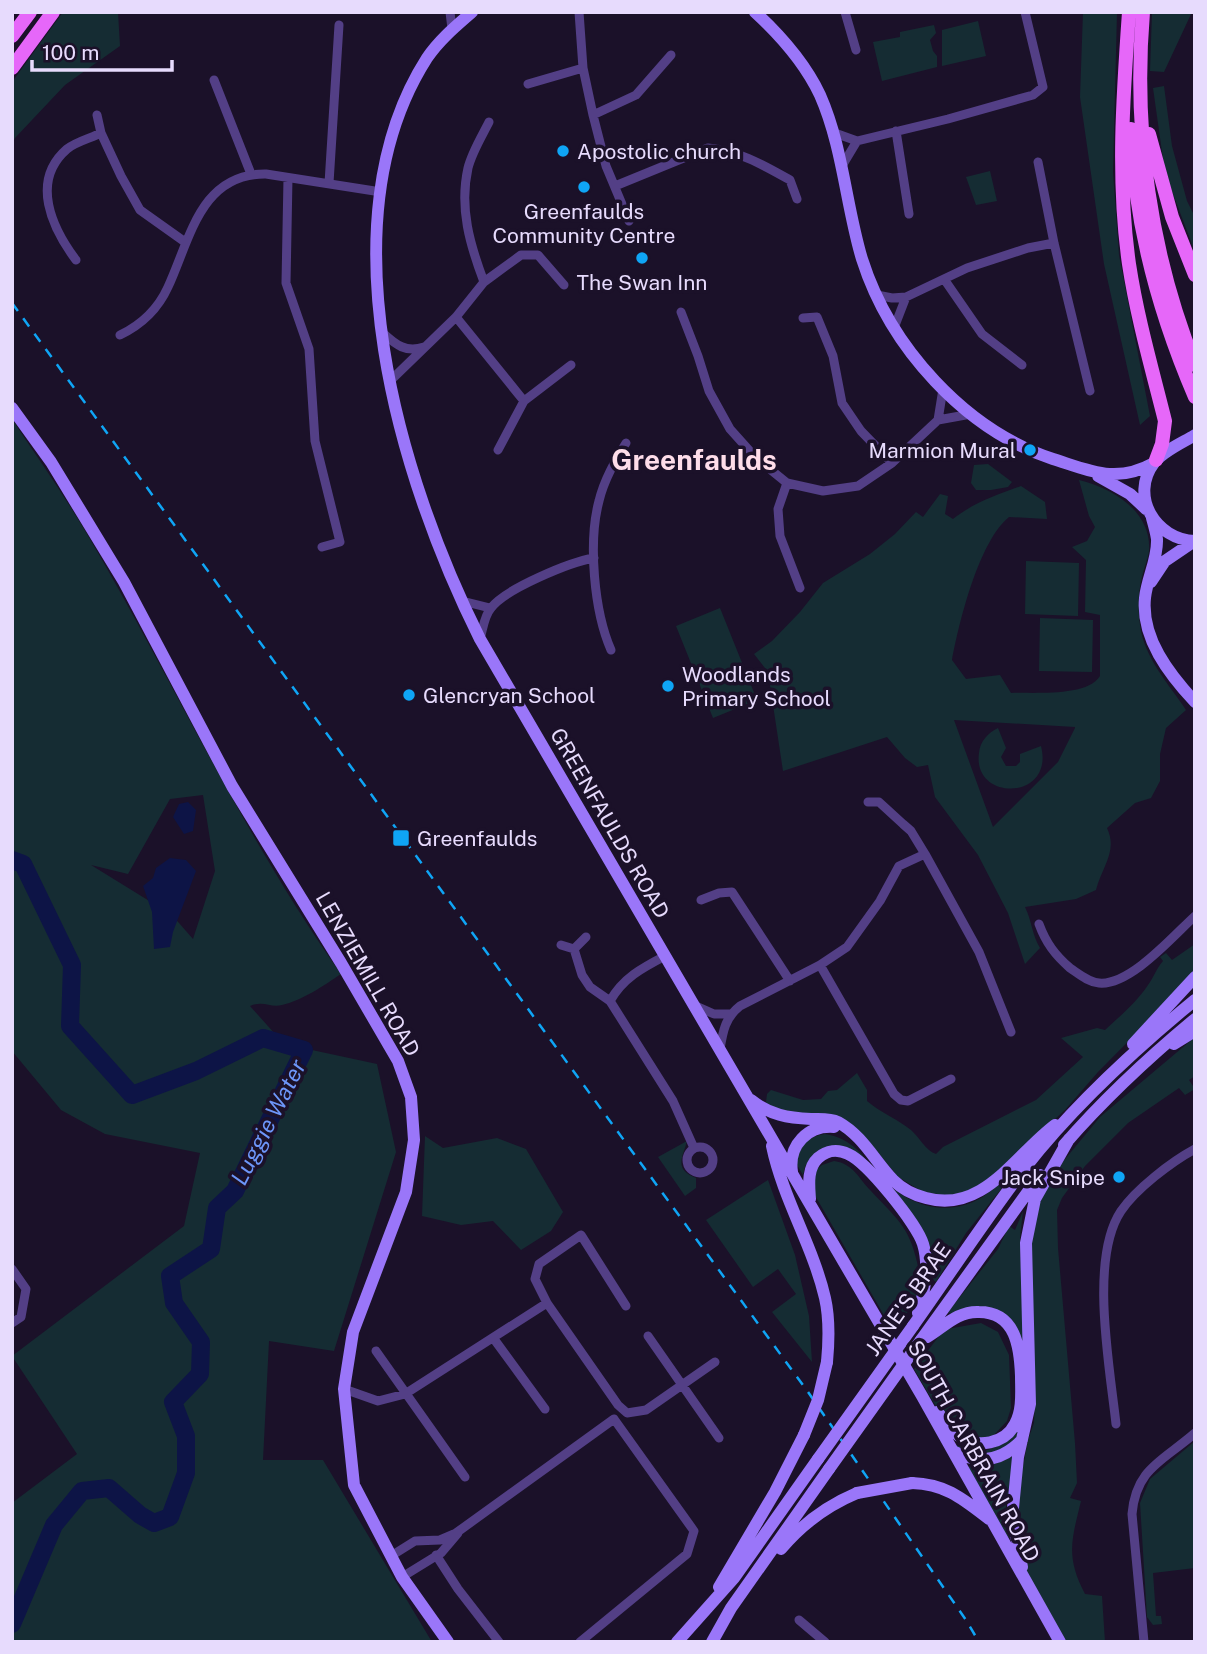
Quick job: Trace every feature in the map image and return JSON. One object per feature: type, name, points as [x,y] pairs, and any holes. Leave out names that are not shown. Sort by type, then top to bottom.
[{"type":"main road","points":[[12,36],[30,12]]},
{"type":"main road","points":[[12,68],[52,12]]},
{"type":"main road","name":"GREENFAULDS ROAD","points":[[472,12],[452,29],[429,56],[408,92],[391,138],[381,192],[377,245],[383,333],[390,381],[404,443],[428,519],[480,639],[769,1136]]},
{"type":"main road","points":[[1129,12],[1131,141],[1138,202],[1157,291],[1182,367],[1195,397]]},
{"type":"main road","points":[[1129,12],[1121,121],[1123,206],[1131,277],[1165,421],[1165,430],[1148,474],[1145,493],[1157,540],[1145,600],[1147,627],[1162,661],[1195,702]]},
{"type":"main road","points":[[1143,12],[1141,128],[1152,219],[1167,282],[1195,365]]},
{"type":"main road","points":[[756,13],[788,45],[804,66],[820,96],[832,132],[863,261],[894,328],[920,365],[971,414],[1018,444],[1041,455],[1092,472],[1130,494],[1160,528],[1172,536],[1194,541]]},
{"type":"main road","points":[[1140,71],[1150,139],[1161,181],[1195,275]]},
{"type":"main road","name":"LENZIEMILL ROAD","points":[[12,408],[51,462],[124,582],[232,786],[398,1061],[411,1097],[414,1140],[406,1192],[354,1332],[344,1389],[354,1485],[402,1577],[448,1642]]},
{"type":"main road","points":[[1092,472],[1128,475],[1190,438]]},
{"type":"main road","points":[[1147,587],[1166,561],[1194,541]]},
{"type":"main road","points":[[1118,1066],[1130,1047],[1195,977]]},
{"type":"main road","name":"JANE'S BRAE","points":[[677,1642],[734,1578],[1025,1168],[1118,1066],[1195,1000]]},
{"type":"main road","name":"JANE'S BRAE","points":[[712,1642],[731,1608],[829,1469],[991,1241],[1069,1139],[1087,1117],[1141,1065],[1195,1019]]},
{"type":"main road","points":[[1141,1065],[1195,1031]]},
{"type":"main road","points":[[748,1097],[774,1114],[829,1120],[842,1126],[856,1134],[903,1188],[932,1200],[954,1201],[965,1199],[984,1189],[1042,1135],[1077,1108]]},
{"type":"main road","points":[[792,1172],[792,1157],[804,1136],[821,1127],[842,1126]]},
{"type":"main road","points":[[691,1627],[721,1584],[775,1492],[804,1435],[818,1400],[827,1362],[829,1326],[825,1296],[781,1180],[769,1136]]},
{"type":"main road","name":"SOUTH CARBRAIN ROAD","points":[[769,1136],[922,1396],[1059,1642]]},
{"type":"main road","points":[[1026,1583],[1015,1534],[1013,1508],[1016,1470],[1030,1404],[1025,1259],[1028,1226],[1035,1199],[1069,1139]]},
{"type":"main road","points":[[811,1208],[809,1180],[814,1163],[827,1152],[843,1152],[857,1159],[911,1218],[924,1247],[927,1264],[923,1296],[913,1326]]},
{"type":"main road","points":[[921,1340],[964,1314],[984,1312],[999,1317],[1011,1328],[1018,1345],[1021,1390],[1015,1424],[1003,1437],[987,1443],[958,1436],[922,1396]]},
{"type":"main road","points":[[952,1451],[968,1458],[985,1460],[1001,1457],[1023,1440]]},
{"type":"main road","points":[[731,1608],[799,1529],[830,1506],[857,1493],[912,1483],[927,1483],[943,1488],[992,1521]]},
{"type":"street","points":[[450,12],[452,29]]},
{"type":"street","points":[[579,12],[583,68],[593,114],[606,166],[629,221]]},
{"type":"street","points":[[845,12],[856,50]]},
{"type":"street","points":[[832,132],[858,141],[1024,99],[1041,89],[1043,87],[1025,12]]},
{"type":"street","points":[[329,183],[339,25]]},
{"type":"street","points":[[593,114],[636,95],[671,55]]},
{"type":"street","points":[[528,84],[583,68]]},
{"type":"street","points":[[214,80],[251,174]]},
{"type":"street","points":[[97,115],[101,133],[140,210],[185,242]]},
{"type":"street","points":[[484,282],[470,244],[464,204],[469,166],[489,122]]},
{"type":"street","points":[[896,131],[909,214]]},
{"type":"street","points":[[76,260],[50,216],[46,183],[55,163],[68,148],[101,133]]},
{"type":"street","points":[[841,168],[858,141]]},
{"type":"street","points":[[615,186],[708,148],[720,149],[755,161],[790,180],[797,199]]},
{"type":"street","points":[[1038,162],[1054,243],[1090,391]]},
{"type":"street","points":[[120,335],[134,328],[153,312],[168,289],[185,242],[203,209],[219,189],[236,178],[251,174],[381,192]]},
{"type":"street","points":[[288,178],[286,282],[309,349],[315,441],[340,542],[322,547]]},
{"type":"street","points":[[877,295],[906,297],[967,268],[1028,248],[1054,243]]},
{"type":"street","points":[[390,381],[456,317],[484,282],[521,255],[538,255],[564,285]]},
{"type":"street","points":[[944,279],[982,334],[1022,365]]},
{"type":"street","points":[[894,328],[906,297]]},
{"type":"street","points":[[681,312],[709,391],[730,429],[756,458],[787,483],[823,491],[858,486],[892,463],[938,420],[971,414]]},
{"type":"street","points":[[456,317],[524,401]]},
{"type":"street","points":[[803,318],[817,317],[833,356],[842,403],[861,431],[892,463]]},
{"type":"street","points":[[383,333],[400,348],[418,349],[426,346]]},
{"type":"street","points":[[498,450],[524,401],[571,365]]},
{"type":"street","points":[[938,420],[943,389]]},
{"type":"street","points":[[611,650],[599,611],[594,558],[595,522],[598,502],[616,459],[626,443]]},
{"type":"street","points":[[787,483],[778,509],[780,536],[800,589]]},
{"type":"street","points":[[480,639],[491,608],[500,599],[561,566],[594,558]]},
{"type":"street","points":[[461,600],[491,608]]},
{"type":"street","points":[[868,802],[879,802],[911,831],[979,952],[1011,1032]]},
{"type":"street","points":[[720,1049],[730,1014],[740,1006],[820,965],[846,947],[880,901],[900,866],[925,854]]},
{"type":"street","points":[[702,900],[719,893],[732,892],[790,981]]},
{"type":"street","points":[[1039,925],[1050,948],[1062,961],[1089,981],[1108,983],[1144,962],[1195,916]]},
{"type":"street","points":[[574,949],[586,937]]},
{"type":"street","points":[[561,945],[574,949]]},
{"type":"street","points":[[574,949],[582,975],[590,987],[610,1001],[673,1101],[694,1148]]},
{"type":"street","points":[[610,1001],[618,987],[638,970],[665,956]]},
{"type":"street","points":[[820,965],[894,1094],[901,1100],[908,1101],[951,1079]]},
{"type":"street","points":[[695,1006],[714,1014],[730,1014]]},
{"type":"street","points":[[1116,1424],[1103,1284],[1110,1235],[1120,1213],[1134,1195],[1195,1149]]},
{"type":"street","points":[[626,1306],[581,1235],[539,1264],[535,1279],[547,1303],[618,1405],[627,1413],[646,1410],[715,1362]]},
{"type":"street","points":[[12,1269],[26,1289],[21,1317],[12,1323]]},
{"type":"street","points":[[344,1389],[377,1401],[405,1394],[547,1303]]},
{"type":"street","points":[[648,1336],[719,1438]]},
{"type":"street","points":[[494,1339],[545,1409]]},
{"type":"street","points":[[376,1351],[465,1477]]},
{"type":"street","points":[[391,1556],[415,1541],[440,1540],[456,1533],[614,1419],[694,1531],[687,1554],[580,1642]]},
{"type":"street","points":[[1144,1642],[1132,1514],[1134,1494],[1154,1465],[1195,1433]]},
{"type":"street","points":[[402,1577],[441,1553],[456,1533]]},
{"type":"street","points":[[436,1555],[458,1589],[499,1642]]},
{"type":"street","points":[[799,1620],[825,1642]]},
{"type":"shaded area","points":[[63,12],[118,12],[120,46],[65,85],[15,138],[12,145],[12,82]]},
{"type":"shaded area","points":[[1083,12],[1117,12],[1113,172],[1119,255],[1150,416],[1140,425],[1104,264],[1080,97]]},
{"type":"shaded area","points":[[1152,12],[1192,12],[1164,72],[1150,71]]},
{"type":"shaded area","points":[[978,21],[986,56],[942,66],[942,30]]},
{"type":"shaded area","points":[[934,25],[936,33],[930,40],[937,56],[937,67],[882,81],[873,42],[900,37],[900,32]]},
{"type":"shaded area","points":[[1164,86],[1172,146],[1187,201],[1195,217],[1195,252],[1165,173],[1153,88]]},
{"type":"shaded area","points":[[990,171],[997,201],[976,205],[966,177]]},
{"type":"shaded area","points":[[12,419],[87,534],[240,813],[305,921],[341,974],[289,1003],[278,1006],[250,1006],[284,1044],[377,1064],[396,1152],[334,1351],[269,1341],[263,1460],[323,1460],[432,1642],[12,1642],[12,1503],[77,1454],[12,1356],[184,1226],[200,1153],[105,1134],[61,1110],[12,1051]],"holes":[[[203,795],[215,871],[193,939],[172,915],[91,865],[128,874],[170,799]]]},
{"type":"shaded area","points":[[988,464],[1012,482],[1008,487],[976,490],[971,483],[974,465]]},
{"type":"shaded area","points":[[1079,480],[1104,489],[1128,503],[1144,524],[1149,551],[1139,595],[1142,637],[1158,670],[1186,710],[1166,728],[1160,754],[1160,781],[1151,798],[1135,803],[1107,828],[1110,852],[1096,890],[1076,899],[1025,907],[1040,948],[1025,964],[1008,913],[978,855],[935,797],[928,765],[917,767],[905,758],[887,737],[783,771],[768,672],[754,654],[772,641],[823,583],[870,554],[916,512],[923,517],[940,494],[948,496],[945,514],[953,519],[977,504],[1021,486],[1045,502],[1047,519],[1009,517],[998,528],[988,544],[972,583],[952,660],[966,679],[1000,675],[1011,693],[1060,692],[1084,687],[1100,676],[1100,615],[1085,612],[1086,560],[1072,547],[1087,541],[1095,527],[1089,516]],"holes":[[[954,720],[1075,727],[1058,762],[993,827]]]},
{"type":"shaded area","points":[[1026,561],[1079,563],[1078,616],[1025,614]]},
{"type":"shaded area","points":[[720,608],[757,700],[713,718],[676,626]]},
{"type":"shaded area","points":[[1040,618],[1093,620],[1092,672],[1039,671]]},
{"type":"shaded area","points":[[998,728],[1006,748],[1001,757],[1006,766],[1016,766],[1020,762],[1020,754],[1041,746],[1042,764],[1036,777],[1026,785],[999,787],[988,780],[980,769],[981,745],[988,735]]},
{"type":"shaded area","points":[[188,802],[196,810],[193,831],[184,834],[173,817],[179,804]]},
{"type":"shaded area","points":[[170,858],[186,860],[196,871],[170,947],[154,949],[152,912],[143,886],[153,878],[156,868]]},
{"type":"shaded area","points":[[1195,944],[1195,974],[1098,1072],[1065,1110],[984,1184],[967,1192],[951,1196],[923,1192],[898,1177],[867,1139],[768,1105],[766,1102],[767,1094],[771,1090],[803,1100],[821,1099],[828,1091],[837,1090],[857,1073],[867,1090],[867,1101],[911,1130],[936,1154],[943,1147],[1036,1100],[1083,1057],[1061,1038],[1097,1028],[1105,1030],[1144,991],[1163,961],[1160,957],[1166,953],[1172,960]]},
{"type":"shaded area","points":[[1195,1037],[1195,1076],[1189,1080],[1195,1089],[1185,1095],[1179,1088],[1128,1123],[1085,1166],[1062,1198],[1057,1210],[1077,1483],[1070,1498],[1081,1501],[1073,1537],[1073,1558],[1085,1594],[1102,1596],[1105,1642],[1067,1642],[1027,1573],[1018,1513],[1019,1487],[1034,1423],[1029,1261],[1039,1197],[1061,1164],[1100,1117]]},
{"type":"shaded area","points":[[825,1134],[850,1144],[900,1193],[924,1205],[937,1207],[964,1205],[984,1196],[1030,1153],[966,1233],[936,1282],[929,1277],[929,1258],[860,1159],[813,1155],[803,1175],[794,1160],[798,1150],[810,1139]]},
{"type":"shaded area","points":[[425,1136],[443,1148],[497,1138],[526,1149],[563,1212],[551,1231],[521,1250],[493,1221],[461,1225],[422,1216]]},
{"type":"shaded area","points":[[687,1141],[681,1162],[684,1171],[696,1178],[696,1188],[685,1196],[658,1157]]},
{"type":"shaded area","points":[[834,1161],[851,1168],[894,1215],[914,1250],[920,1275],[919,1289],[912,1306],[893,1331],[813,1192],[812,1173],[822,1165]]},
{"type":"shaded area","points":[[768,1180],[795,1255],[809,1316],[812,1362],[772,1312],[796,1294],[778,1269],[753,1287],[706,1220]]},
{"type":"shaded area","points":[[1023,1211],[1020,1238],[1026,1401],[1015,1443],[1001,1454],[959,1453],[956,1445],[970,1450],[988,1450],[1004,1443],[1016,1430],[1021,1353],[1001,1319],[954,1315],[948,1312],[998,1249],[1009,1226],[1015,1230]]},
{"type":"shaded area","points":[[981,1323],[998,1332],[1009,1355],[1011,1408],[1007,1421],[993,1436],[983,1439],[963,1437],[941,1415],[914,1369],[947,1329]]},
{"type":"shaded area","points":[[1195,1441],[1195,1568],[1153,1573],[1156,1616],[1161,1616],[1162,1624],[1153,1625],[1147,1617],[1140,1503],[1150,1479]]},
{"type":"shaded area","points":[[1014,1456],[1006,1506],[1010,1538],[1005,1534],[967,1469],[971,1465],[992,1465]]},
{"type":"waterway","name":"Luggie Water","points":[[12,860],[23,864],[72,965],[70,1026],[132,1095],[196,1071],[263,1038],[304,1050],[235,1191],[217,1208],[211,1249],[170,1276],[174,1303],[201,1342],[200,1374],[173,1402],[186,1436],[186,1473],[170,1517],[154,1523],[140,1515],[109,1488],[82,1491],[54,1525],[12,1624]]},
{"type":"railway","points":[[12,303],[808,1392],[979,1642]]},
{"type":"place","name":"Apostolic church","points":[[563,151]]},
{"type":"place","name":"Greenfaulds Community Centre","points":[[584,187]]},
{"type":"place","name":"The Swan Inn","points":[[642,258]]},
{"type":"place","name":"Marmion Mural","points":[[1030,450]]},
{"type":"place","name":"Woodlands Primary School","points":[[668,686]]},
{"type":"place","name":"Glencryan School","points":[[409,695]]},
{"type":"place","name":"Greenfaulds","points":[[401,838]]},
{"type":"place","name":"Jack Snipe","points":[[1119,1177]]},
{"type":"district","name":"Greenfaulds","points":[[694,459]]}]
